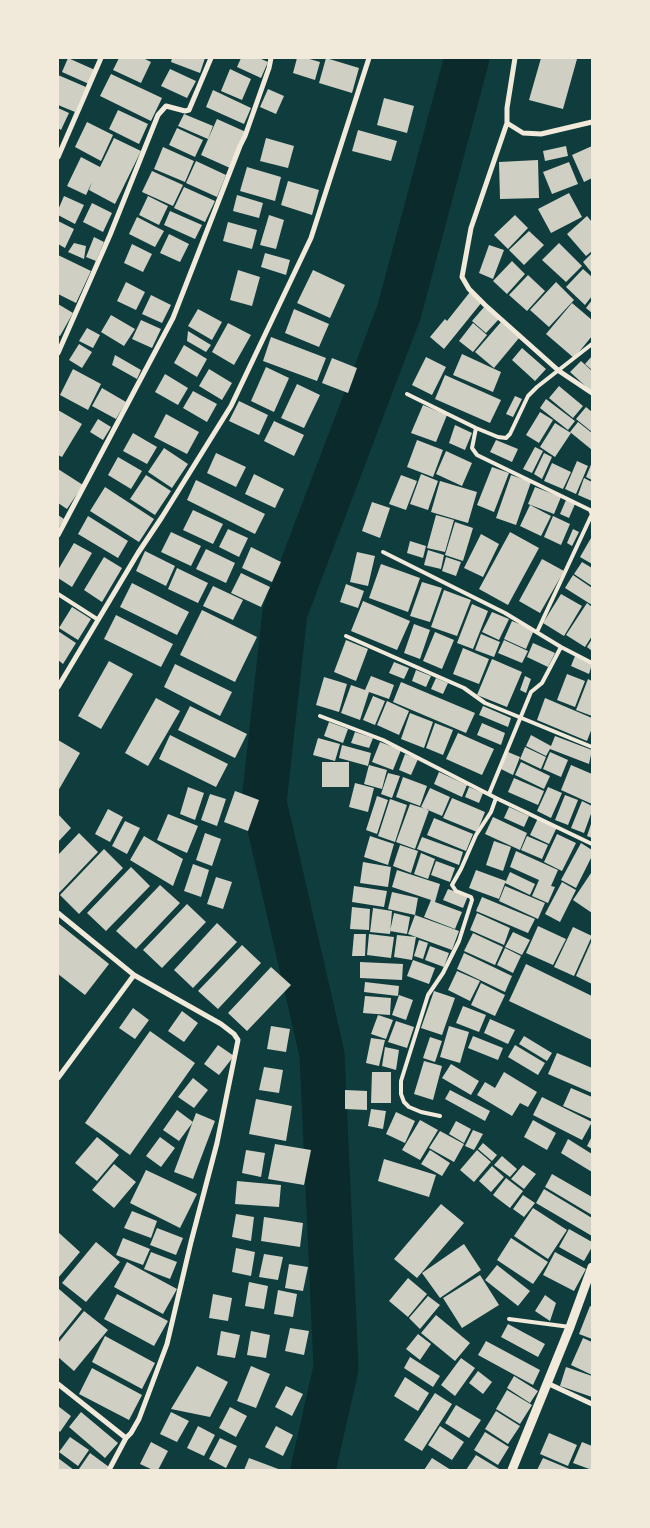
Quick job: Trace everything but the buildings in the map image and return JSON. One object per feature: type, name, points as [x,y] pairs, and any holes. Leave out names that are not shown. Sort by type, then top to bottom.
[{"type":"street","points":[[58,157],[101,58]]},
{"type":"street","points":[[58,353],[110,235],[158,115],[166,106],[184,111],[189,110],[211,58]]},
{"type":"street","points":[[58,535],[172,318],[245,136],[271,58]]},
{"type":"street","points":[[58,687],[97,619],[231,406],[311,238],[369,58]]},
{"type":"street","points":[[515,58],[507,108],[507,123],[471,228],[462,276],[469,289],[485,305],[559,371],[592,393]]},
{"type":"street","points":[[507,123],[524,133],[541,134],[592,122]]},
{"type":"street","points":[[58,912],[134,975],[221,1024],[234,1034],[238,1040],[217,1144],[167,1344],[139,1419],[126,1438],[109,1470]]},
{"type":"street","points":[[58,1078],[134,975]]},
{"type":"street","points":[[512,1470],[592,1270]]},
{"type":"street","points":[[547,1383],[592,1404]]},
{"type":"street","points":[[58,1384],[126,1438]]},
{"type":"lane","points":[[407,394],[498,438],[506,438],[510,434],[528,396],[592,344]]},
{"type":"lane","points":[[476,428],[472,448],[477,455],[590,510],[592,514],[537,632]]},
{"type":"lane","points":[[383,552],[505,613],[561,647],[592,663]]},
{"type":"lane","points":[[58,594],[97,619]]},
{"type":"lane","points":[[346,636],[464,688],[485,703],[592,747]]},
{"type":"lane","points":[[489,794],[531,692],[542,683],[561,647]]},
{"type":"lane","points":[[320,716],[384,740],[496,798],[592,844]]},
{"type":"lane","points":[[440,1116],[409,1107],[404,1102],[401,1094],[401,1081],[428,995],[443,973],[459,941],[472,900],[470,897],[452,888],[452,885],[476,835],[491,812],[496,798]]},
{"type":"lane","points":[[509,1320],[570,1327]]},
{"type":"waterway","points":[[313,1470],[336,1368],[322,1054],[264,802],[285,612],[399,312],[467,58]]}]
